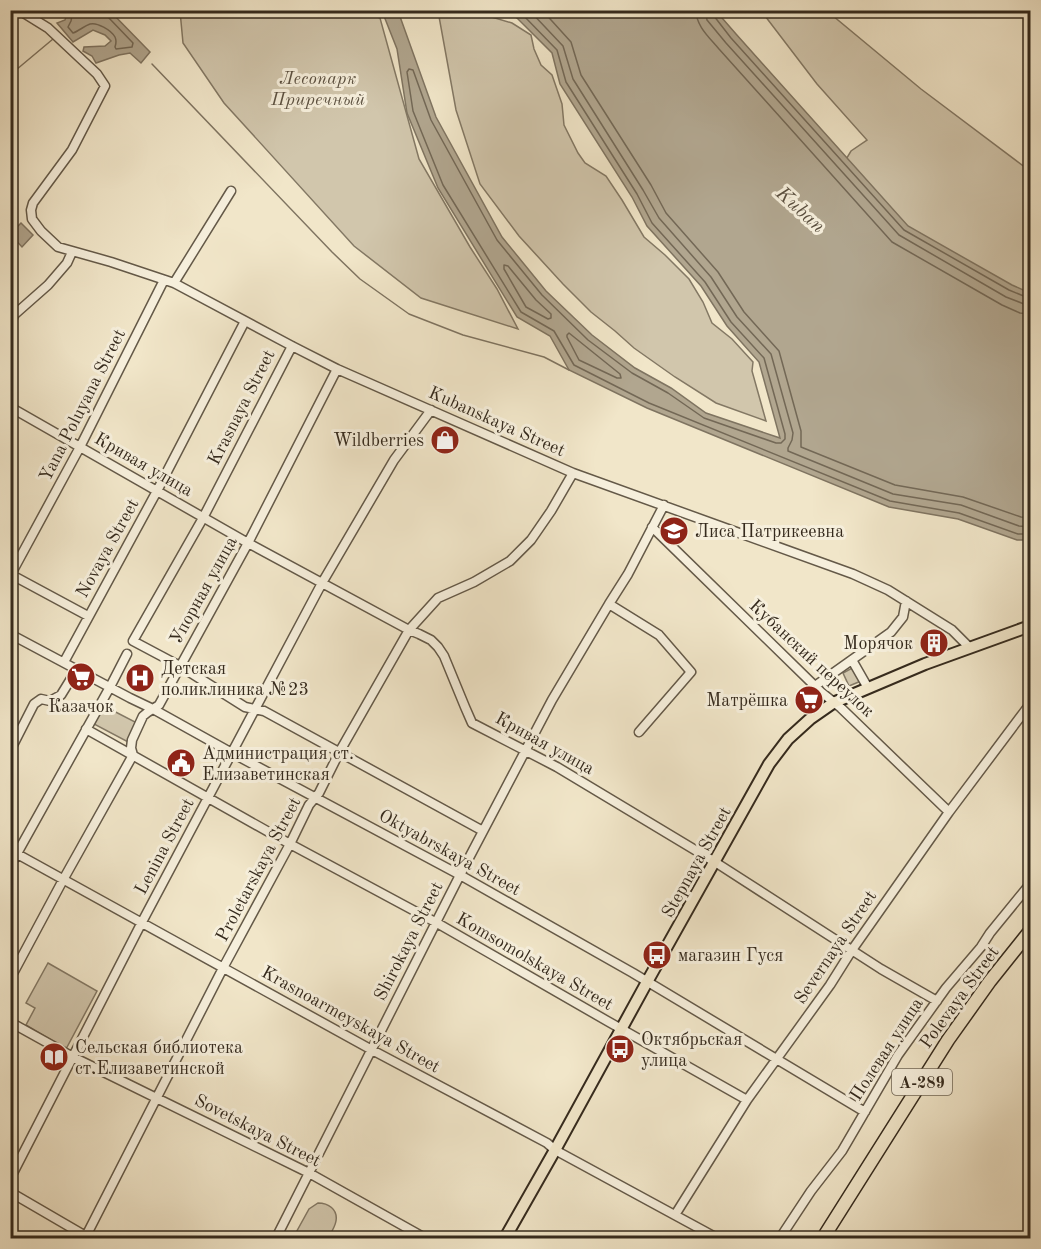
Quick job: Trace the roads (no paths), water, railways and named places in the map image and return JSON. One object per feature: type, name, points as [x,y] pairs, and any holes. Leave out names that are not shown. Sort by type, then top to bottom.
[{"type":"highway","name":"Polevaya Street","points":[[823,1239],[948,1040],[990,981],[1030,931]]},
{"type":"highway","name":"Polevaya Street","points":[[831,1239],[954,1044],[1030,942]]},
{"type":"main road","name":"Stepnaya Street","points":[[504,1239],[769,764],[788,740],[810,719],[833,703],[925,664],[1030,626]]},
{"type":"street","name":"Kubanskaya Street","points":[[19,10],[48,28],[97,74],[105,86],[72,150],[33,203],[32,219],[58,247],[111,261],[174,283],[337,369],[573,473],[853,574],[888,590],[952,630],[970,648]]},
{"type":"street","points":[[174,283],[231,191]]},
{"type":"street","points":[[10,326],[12,316],[48,285],[67,263],[72,252]]},
{"type":"street","name":"Yana Poluyana Street","points":[[11,575],[80,447],[164,280]]},
{"type":"street","name":"Novaya Street","points":[[64,662],[157,491],[245,321]]},
{"type":"street","name":"Krasnaya Street","points":[[180,666],[133,641],[203,518],[292,346]]},
{"type":"street","name":"Упорная улица","points":[[10,979],[133,756],[132,740],[144,716],[159,705],[248,543],[337,369]]},
{"type":"street","name":"Кривая улица","points":[[10,408],[248,543],[431,640],[444,656],[472,723],[557,767],[715,862],[881,969],[937,1001]]},
{"type":"street","name":"Lenina Street","points":[[10,1179],[142,922],[322,583],[394,460],[431,410]]},
{"type":"street","name":"Proletarskaya Street","points":[[87,1238],[223,968],[309,805],[319,793],[409,630],[438,598],[474,582],[510,561],[531,540],[551,512],[573,473]]},
{"type":"street","name":"Shirokaya Street","points":[[276,1239],[460,875],[552,700],[628,574],[664,505]]},
{"type":"street","name":"Кубанский переулок","points":[[652,527],[815,687],[842,708],[949,812]]},
{"type":"street","points":[[11,575],[88,616]]},
{"type":"street","points":[[815,687],[891,632],[903,616],[906,601]]},
{"type":"street","points":[[609,604],[659,635],[691,672],[639,732]]},
{"type":"street","name":"Oktyabrskaya Street","points":[[10,634],[460,875],[647,982],[865,1112]]},
{"type":"street","points":[[10,866],[14,852],[127,654]]},
{"type":"street","points":[[852,660],[868,688]]},
{"type":"street","points":[[180,666],[245,706],[264,711],[483,831]]},
{"type":"street","points":[[10,751],[34,704],[41,699],[50,701],[61,695],[76,669]]},
{"type":"street","name":"Severnaya Street","points":[[675,1215],[747,1100],[830,986],[852,950],[949,812],[1030,704]]},
{"type":"street","name":"Komsomolskaya Street","points":[[86,729],[290,844],[437,923],[747,1100]]},
{"type":"street","name":"Krasnoarmeyskaya Street","points":[[14,852],[372,1050],[548,1143],[555,1150],[717,1239]]},
{"type":"street","name":"Полевая улица","points":[[780,1239],[811,1191],[842,1151],[898,1055],[946,988],[981,948],[990,933],[1030,884]]},
{"type":"street","name":"Sovetskaya Street","points":[[10,1022],[73,1057],[309,1173],[425,1239]]},
{"type":"street","points":[[10,1191],[87,1238]]},
{"type":"water","points":[[68,11],[110,11],[150,52],[141,63],[130,53],[96,63],[92,56],[83,51],[84,47],[105,46],[111,41],[105,35],[93,30],[73,42],[57,23],[65,20]]},
{"type":"water","name":"Kuban","points":[[382,11],[398,11],[436,117],[502,237],[546,291],[592,335],[635,368],[671,388],[706,413],[780,438],[759,362],[727,326],[701,286],[647,226],[632,197],[560,84],[552,53],[517,18],[505,11],[716,11],[908,226],[1030,293],[1030,540],[1017,540],[958,519],[889,507],[647,408],[569,370],[550,336],[517,317],[438,188],[407,113],[397,49]]},
{"type":"water","points":[[21,223],[33,235],[22,247],[10,234]]},
{"type":"waterway","points":[[10,75],[53,39]]},
{"type":"waterway","points":[[10,40],[17,68]]},
{"type":"waterway","points":[[152,64],[360,279],[409,314],[463,335],[544,357],[569,370]]},
{"type":"place","name":"Wildberries","points":[[445,440]]},
{"type":"place","name":"Лиса Патрикеевна","points":[[674,531]]},
{"type":"place","name":"Морячок","points":[[934,643]]},
{"type":"place","name":"Казачок","points":[[81,677]]},
{"type":"place","name":"Детская поликлиника №23","points":[[140,678]]},
{"type":"place","name":"Матрёшка","points":[[809,700]]},
{"type":"place","name":"Администрация ст. Елизаветинская","points":[[181,763]]},
{"type":"place","name":"магазин Гуся","points":[[657,955]]},
{"type":"place","name":"Октябрьская улица","points":[[620,1049]]},
{"type":"place","name":"Сельская библиотека ст.Елизаветинской","points":[[54,1057]]},
{"type":"park label","name":"Лесопарк Приречный","points":[[318,88]]}]
